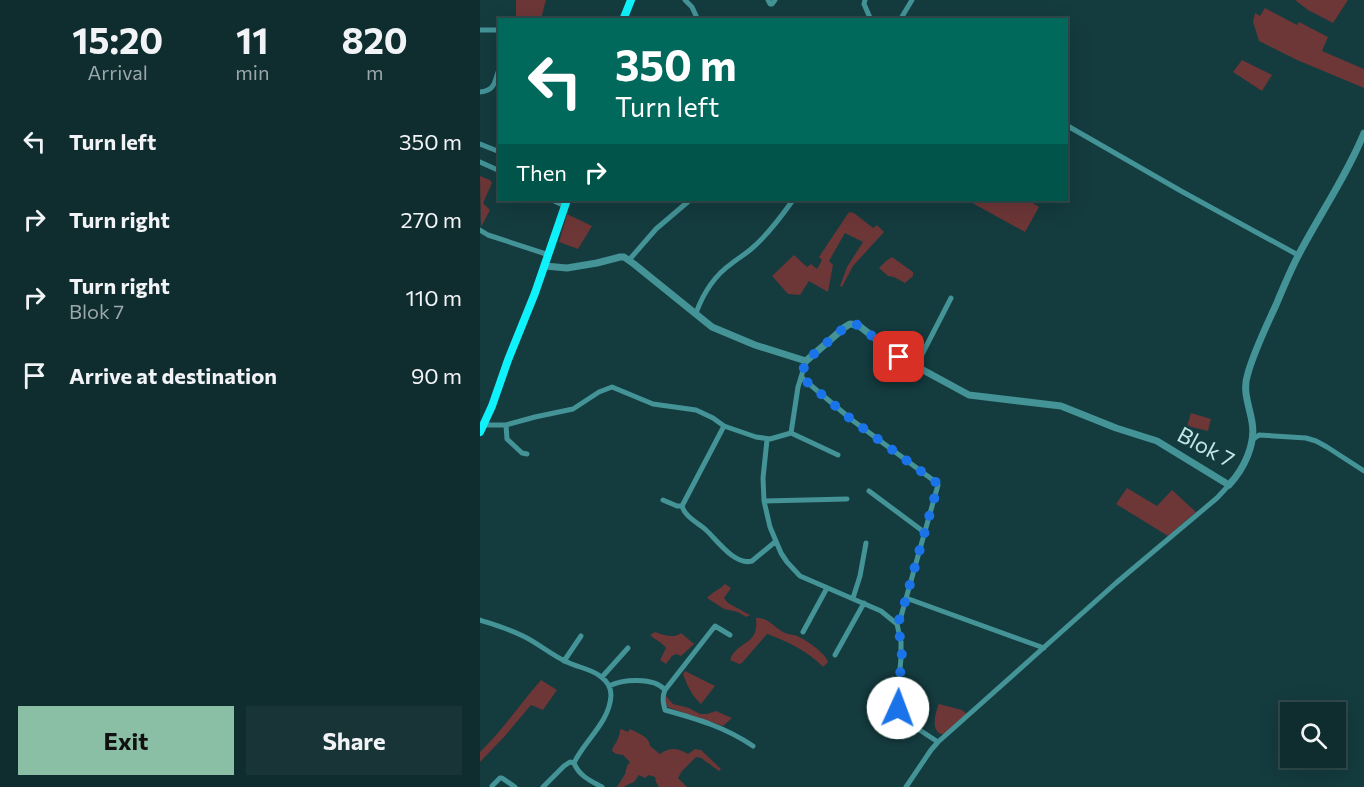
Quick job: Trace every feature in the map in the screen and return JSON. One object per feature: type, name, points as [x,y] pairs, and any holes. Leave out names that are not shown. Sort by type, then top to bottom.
[{"type":"main road","points":[[624,18],[631,0]]},
{"type":"main road","points":[[482,428],[545,266],[566,203]]},
{"type":"street","points":[[685,0],[692,7],[697,18]]},
{"type":"street","points":[[768,0],[770,4],[775,0]]},
{"type":"street","points":[[865,0],[864,4],[870,18]]},
{"type":"street","points":[[902,18],[912,0]]},
{"type":"street","points":[[480,30],[498,30]]},
{"type":"street","points":[[480,92],[488,91],[493,87],[498,73]]},
{"type":"street","points":[[1068,126],[1298,255]]},
{"type":"street","name":"Blok 7","points":[[806,361],[845,327],[850,324],[858,325],[899,357],[969,394],[1061,406],[1156,441],[1229,485],[1240,473],[1252,440],[1252,423],[1244,392],[1256,350],[1298,255],[1364,133]]},
{"type":"street","points":[[480,144],[498,152]]},
{"type":"street","points":[[480,162],[498,170]]},
{"type":"street","points":[[629,260],[656,229],[689,201]]},
{"type":"street","points":[[696,314],[706,291],[716,278],[730,264],[752,249],[773,227],[792,201]]},
{"type":"street","points":[[480,230],[488,235],[549,255]]},
{"type":"street","points":[[545,266],[567,268],[620,257],[629,260],[712,327],[755,345],[806,361],[798,387],[790,433]]},
{"type":"street","points":[[916,366],[951,298]]},
{"type":"street","points":[[801,377],[852,420],[938,485],[897,624]]},
{"type":"street","points":[[482,428],[506,425],[573,409],[599,392],[612,387],[652,404],[696,410],[724,426],[767,440],[790,433],[838,455]]},
{"type":"street","points":[[1252,423],[1265,435]]},
{"type":"street","points":[[506,425],[507,439],[522,453],[527,454]]},
{"type":"street","points":[[682,506],[724,426]]},
{"type":"street","points":[[1252,440],[1256,436],[1265,435],[1306,438],[1327,447],[1364,471]]},
{"type":"street","points":[[767,440],[763,478],[764,501],[775,542],[787,562],[801,576],[881,611],[897,624],[902,658],[898,708],[912,725],[938,742]]},
{"type":"street","points":[[906,787],[938,742],[1217,498],[1229,485]]},
{"type":"street","points":[[869,491],[924,532]]},
{"type":"street","points":[[764,501],[847,499]]},
{"type":"street","points":[[663,500],[682,506]]},
{"type":"street","points":[[682,506],[686,514],[724,548],[745,562],[753,561],[775,542]]},
{"type":"street","points":[[853,598],[866,543]]},
{"type":"street","points":[[802,632],[827,588]]},
{"type":"street","points":[[906,598],[1044,648]]},
{"type":"street","points":[[835,656],[864,603]]},
{"type":"street","points":[[480,620],[525,636],[564,661],[597,673],[609,686],[611,696],[604,717],[574,763],[586,778],[602,787]]},
{"type":"street","points":[[730,635],[714,626],[665,690],[663,702],[665,710],[712,724],[753,746]]},
{"type":"street","points":[[564,661],[581,636]]},
{"type":"street","points":[[602,677],[628,648]]},
{"type":"street","points":[[609,686],[645,680],[656,682],[665,690]]},
{"type":"street","points":[[543,787],[564,766],[570,762],[574,763]]},
{"type":"street","points":[[492,786],[502,778],[515,787]]},
{"type":"shaded area","points":[[516,0],[546,0],[541,18],[516,18]]},
{"type":"shaded area","points":[[1295,0],[1348,0],[1333,23],[1308,10]]},
{"type":"shaded area","points":[[1265,8],[1297,25],[1299,22],[1328,37],[1322,51],[1364,69],[1364,88],[1297,60],[1259,41],[1253,22],[1255,13],[1260,16]]},
{"type":"shaded area","points":[[1242,60],[1272,75],[1262,91],[1233,72]]},
{"type":"shaded area","points":[[480,176],[492,183],[483,203],[490,210],[481,227]]},
{"type":"shaded area","points":[[969,201],[1030,201],[1039,207],[1025,232]]},
{"type":"shaded area","points":[[849,212],[854,213],[873,228],[877,225],[884,232],[853,266],[842,287],[840,286],[847,267],[863,242],[845,233],[829,261],[833,265],[828,292],[809,281],[800,295],[788,294],[772,276],[794,255],[807,267],[811,264],[817,269],[822,260],[819,257]]},
{"type":"shaded area","points":[[567,214],[592,226],[578,249],[559,242]]},
{"type":"shaded area","points":[[892,257],[913,272],[913,276],[905,283],[888,276],[879,268]]},
{"type":"shaded area","points":[[1191,413],[1211,419],[1208,431],[1187,426]]},
{"type":"shaded area","points":[[1127,488],[1157,506],[1172,490],[1196,512],[1168,536],[1116,504]]},
{"type":"shaded area","points":[[725,584],[731,588],[724,598],[728,603],[750,615],[746,617],[738,612],[724,609],[707,598]]},
{"type":"shaded area","points":[[756,618],[764,619],[781,631],[807,642],[820,651],[828,662],[823,667],[811,656],[767,634],[742,663],[730,660],[737,649],[751,639],[756,627]]},
{"type":"shaded area","points":[[655,632],[672,636],[681,633],[694,644],[681,656],[676,654],[672,656],[666,664],[660,660],[666,648],[650,635]]},
{"type":"shaded area","points":[[685,671],[715,686],[701,704],[688,686],[683,674]]},
{"type":"shaded area","points":[[541,680],[557,690],[543,710],[531,705],[480,762],[480,752]]},
{"type":"shaded area","points":[[666,696],[673,704],[689,708],[700,714],[716,711],[732,718],[723,726],[667,707]]},
{"type":"shaded area","points":[[939,704],[962,710],[967,714],[944,734],[939,733],[935,727]]},
{"type":"shaded area","points":[[621,729],[628,732],[630,729],[643,736],[660,754],[670,749],[688,754],[695,749],[701,750],[721,769],[719,771],[696,757],[678,778],[687,787],[659,787],[655,777],[649,775],[645,778],[639,775],[634,782],[624,787],[617,787],[630,762],[623,755],[612,751]]},
{"type":"route","points":[[898,708],[902,658],[897,624],[938,485],[852,420],[801,377],[806,361],[850,324],[858,325],[899,357]]}]
